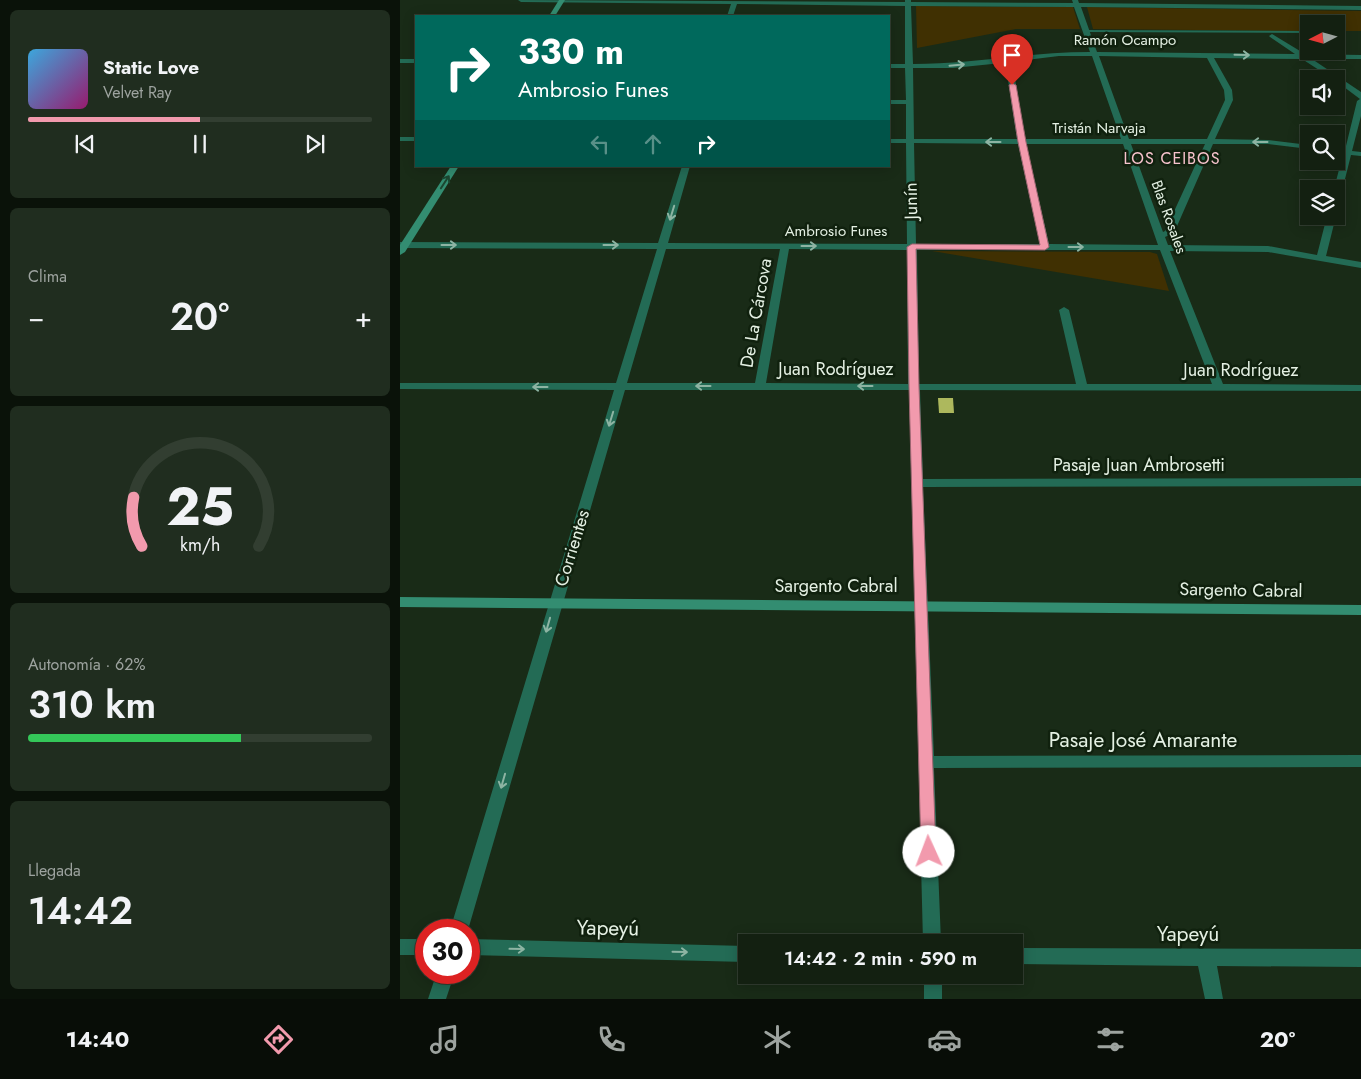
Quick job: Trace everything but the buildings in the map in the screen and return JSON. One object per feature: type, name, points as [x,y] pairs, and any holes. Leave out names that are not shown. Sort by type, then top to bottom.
[{"type":"street","points":[[521,0],[1160,3],[1249,7],[1361,8]]},
{"type":"street","points":[[553,15],[562,0]]},
{"type":"street","points":[[1244,0],[1249,7]]},
{"type":"street","points":[[1354,0],[1361,8]]},
{"type":"street","points":[[730,15],[735,1]]},
{"type":"street","name":"Junín","points":[[908,2],[914,387],[932,934]]},
{"type":"street","name":"Blas Rosales","points":[[1076,3],[1164,248],[1218,387]]},
{"type":"street","points":[[1272,36],[1300,54]]},
{"type":"street","name":"Ramón Ocampo","points":[[890,66],[953,66],[1049,54],[1300,56]]},
{"type":"street","points":[[1160,235],[1169,233],[1212,142],[1229,95],[1209,54]]},
{"type":"street","name":"Ramón Ocampo","points":[[1345,57],[1361,57]]},
{"type":"street","points":[[1003,60],[1009,66],[1022,142],[1045,247]]},
{"type":"street","points":[[1309,60],[1355,90],[1361,97]]},
{"type":"street","points":[[400,61],[415,61]]},
{"type":"street","points":[[1341,180],[1361,101]]},
{"type":"street","points":[[890,102],[910,102]]},
{"type":"street","points":[[400,139],[415,139]]},
{"type":"street","name":"Tristán Narvaja","points":[[890,141],[1268,142],[1300,146]]},
{"type":"street","points":[[1345,152],[1361,154]]},
{"type":"street","points":[[402,247],[454,167]]},
{"type":"street","name":"Corrientes","points":[[462,919],[686,167]]},
{"type":"street","points":[[1321,258],[1330,225]]},
{"type":"street","name":"Ambrosio Funes","points":[[402,247],[662,245],[1268,249],[1361,265]]},
{"type":"street","name":"De La Cárcova","points":[[760,386],[785,246]]},
{"type":"street","points":[[1064,310],[1082,387]]},
{"type":"street","name":"Juan Rodríguez","points":[[400,386],[1361,388]]},
{"type":"street","name":"Pasaje Juan Ambrosetti","points":[[918,482],[1361,482]]},
{"type":"street","name":"Sargento Cabral","points":[[400,602],[1361,610]]},
{"type":"street","name":"Pasaje José Amarante","points":[[926,762],[1361,761]]},
{"type":"street","points":[[400,946],[415,947]]},
{"type":"street","name":"Yapeyú","points":[[480,947],[738,954]]},
{"type":"street","name":"Yapeyú","points":[[1023,956],[1361,958]]},
{"type":"street","points":[[1206,957],[1214,999]]},
{"type":"street","points":[[438,999],[442,984]]},
{"type":"street","points":[[933,984],[933,999]]},
{"type":"lane","points":[[1086,31],[1300,32]]},
{"type":"shaded area","points":[[916,6],[1073,7],[1080,29],[1016,29],[917,48]]},
{"type":"shaded area","points":[[1087,7],[1361,11],[1361,31],[1345,31],[1345,15],[1300,15],[1300,31],[1093,29]]},
{"type":"shaded area","points":[[932,251],[1150,252],[1157,254],[1169,291]]},
{"type":"district","name":"LOS CEIBOS","points":[[1172,158]]},
{"type":"route","points":[[929,852],[914,387],[912,247],[1045,247],[1022,142],[1012,85]]}]
